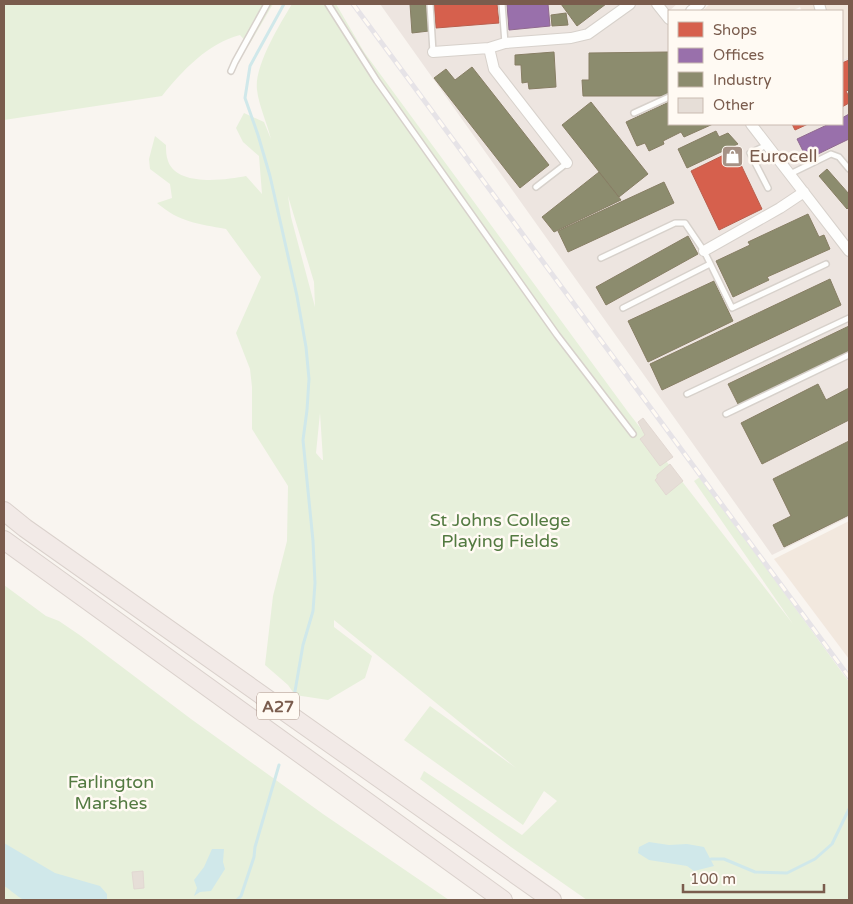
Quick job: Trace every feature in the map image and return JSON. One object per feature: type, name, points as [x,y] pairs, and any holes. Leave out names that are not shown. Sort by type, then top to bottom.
[{"type":"highway","name":"A27","points":[[4,511],[25,528],[552,900]]},
{"type":"highway","name":"A27","points":[[4,540],[504,900]]},
{"type":"street","points":[[657,4],[668,18]]},
{"type":"street","points":[[433,52],[489,48],[505,43],[570,38],[588,34],[627,5]]},
{"type":"street","points":[[489,48],[492,63],[497,74],[567,163]]},
{"type":"street","points":[[752,125],[804,192],[848,244]]},
{"type":"street","points":[[704,251],[780,208],[804,192]]},
{"type":"lane","points":[[231,71],[267,4]]},
{"type":"lane","points":[[328,4],[377,81],[552,327],[633,434]]},
{"type":"lane","points":[[430,4],[433,52]]},
{"type":"lane","points":[[502,4],[505,43]]},
{"type":"lane","points":[[634,113],[668,97]]},
{"type":"lane","points":[[768,145],[750,152],[768,188]]},
{"type":"lane","points":[[790,174],[831,154],[838,157],[849,169]]},
{"type":"lane","points":[[536,187],[567,163]]},
{"type":"lane","points":[[601,258],[675,223],[685,223],[704,251],[732,308],[826,264]]},
{"type":"lane","points":[[623,308],[710,264]]},
{"type":"lane","points":[[687,394],[849,318]]},
{"type":"lane","points":[[726,414],[849,355]]},
{"type":"shaded area","points":[[380,4],[677,4],[668,10],[668,125],[843,125],[843,60],[849,57],[849,517],[772,555]]},
{"type":"shaded area","points":[[710,4],[849,4],[849,57],[843,60],[843,10],[802,10],[800,7],[794,10],[703,10]]},
{"type":"shaded area","points":[[849,521],[849,659],[774,559]]},
{"type":"green space","points":[[4,4],[273,4],[249,45],[240,35],[217,44],[196,59],[162,96],[4,120]]},
{"type":"green space","name":"St Johns College Playing Fields","points":[[292,4],[336,4],[364,52],[628,412],[793,624],[694,481],[700,477],[849,682],[849,900],[587,900],[511,847],[420,779],[424,771],[522,835],[557,801],[544,791],[523,825],[404,740],[430,706],[516,768],[334,620],[334,627],[372,656],[365,678],[328,700],[295,695],[288,685],[265,665],[273,596],[287,541],[288,486],[252,429],[250,369],[236,333],[261,277],[226,229],[198,224],[181,218],[157,203],[172,198],[170,184],[150,169],[149,159],[155,136],[166,145],[168,161],[173,169],[181,175],[203,180],[246,176],[262,194],[259,156],[243,142],[236,128],[244,113],[264,122],[271,139],[258,96],[257,80],[275,34]],"holes":[[[288,196],[314,282],[315,307],[291,217]],[[320,413],[323,460],[316,453]]]},
{"type":"green space","name":"Farlington Marshes","points":[[4,585],[46,616],[59,621],[81,636],[191,719],[323,814],[449,900],[4,900]]},
{"type":"water","points":[[649,842],[704,847],[714,866],[694,871],[687,866],[649,860],[638,853],[639,847]]},
{"type":"water","points":[[4,843],[55,873],[100,886],[107,894],[107,900],[24,900],[4,886]]},
{"type":"water","points":[[212,849],[224,849],[223,862],[225,869],[211,891],[200,892],[194,896],[197,888],[194,880],[204,867]]},
{"type":"building: Shops","points":[[434,4],[497,4],[499,23],[436,28]]},
{"type":"building: Shops","points":[[849,60],[849,90],[846,91],[849,103],[843,106],[843,63]]},
{"type":"building: Shops","points":[[792,125],[806,125],[795,130]]},
{"type":"building: Shops","points":[[734,150],[762,209],[719,230],[691,171]]},
{"type":"building: Offices","points":[[507,4],[548,4],[550,26],[509,30]]},
{"type":"building: Offices","points":[[849,114],[849,139],[818,154],[816,149],[805,155],[797,139],[827,125],[843,125],[843,117]]},
{"type":"building: Industry","points":[[410,4],[426,4],[429,31],[412,33]]},
{"type":"building: Industry","points":[[561,4],[606,4],[577,26]]},
{"type":"building: Industry","points":[[566,13],[568,25],[552,26],[551,15]]},
{"type":"building: Industry","points":[[554,52],[556,87],[529,89],[528,82],[522,83],[521,65],[515,65],[515,55]]},
{"type":"building: Industry","points":[[668,52],[668,94],[665,96],[583,96],[582,80],[589,80],[589,53]]},
{"type":"building: Industry","points":[[472,67],[549,165],[520,188],[434,78],[446,69],[455,80]]},
{"type":"building: Industry","points":[[591,102],[648,174],[619,197],[562,125]]},
{"type":"building: Industry","points":[[668,102],[668,125],[711,125],[684,137],[681,132],[663,141],[664,144],[649,151],[645,143],[637,146],[626,122]]},
{"type":"building: Industry","points":[[716,131],[719,137],[728,133],[738,144],[687,168],[678,149]]},
{"type":"building: Industry","points":[[827,169],[849,194],[849,207],[847,209],[819,176]]},
{"type":"building: Industry","points":[[599,172],[621,200],[554,232],[542,217]]},
{"type":"building: Industry","points":[[664,182],[674,203],[568,252],[558,231]]},
{"type":"building: Industry","points":[[808,214],[819,237],[824,235],[830,249],[767,277],[769,280],[733,297],[716,261],[750,245],[748,242]]},
{"type":"building: Industry","points":[[688,236],[698,254],[606,305],[596,287]]},
{"type":"building: Industry","points":[[830,279],[841,305],[662,390],[650,364]]},
{"type":"building: Industry","points":[[714,281],[733,321],[648,362],[628,321]]},
{"type":"building: Industry","points":[[849,326],[849,351],[738,404],[728,384]]},
{"type":"building: Industry","points":[[818,384],[826,400],[849,388],[849,420],[762,464],[741,423]]},
{"type":"building: Industry","points":[[849,441],[849,515],[784,547],[773,525],[791,516],[773,479]]},
{"type":"building: Other","points":[[643,418],[673,457],[660,466],[640,439],[645,435],[638,422]]},
{"type":"building: Other","points":[[670,464],[683,481],[666,495],[655,480],[657,475]]},
{"type":"building: Other","points":[[143,871],[144,888],[134,889],[132,872]]},
{"type":"waterway","points":[[284,4],[250,66],[245,98],[270,176],[297,296],[306,347],[309,379],[303,440],[313,541],[315,583],[313,611],[303,645],[294,697]]},
{"type":"waterway","points":[[237,900],[241,896],[254,857],[255,847],[279,765]]},
{"type":"waterway","points":[[711,859],[724,859],[755,872],[787,873],[815,859],[832,844],[849,809]]},
{"type":"railway","points":[[353,4],[849,677]]},
{"type":"place","name":"Eurocell","points":[[733,156]]}]
